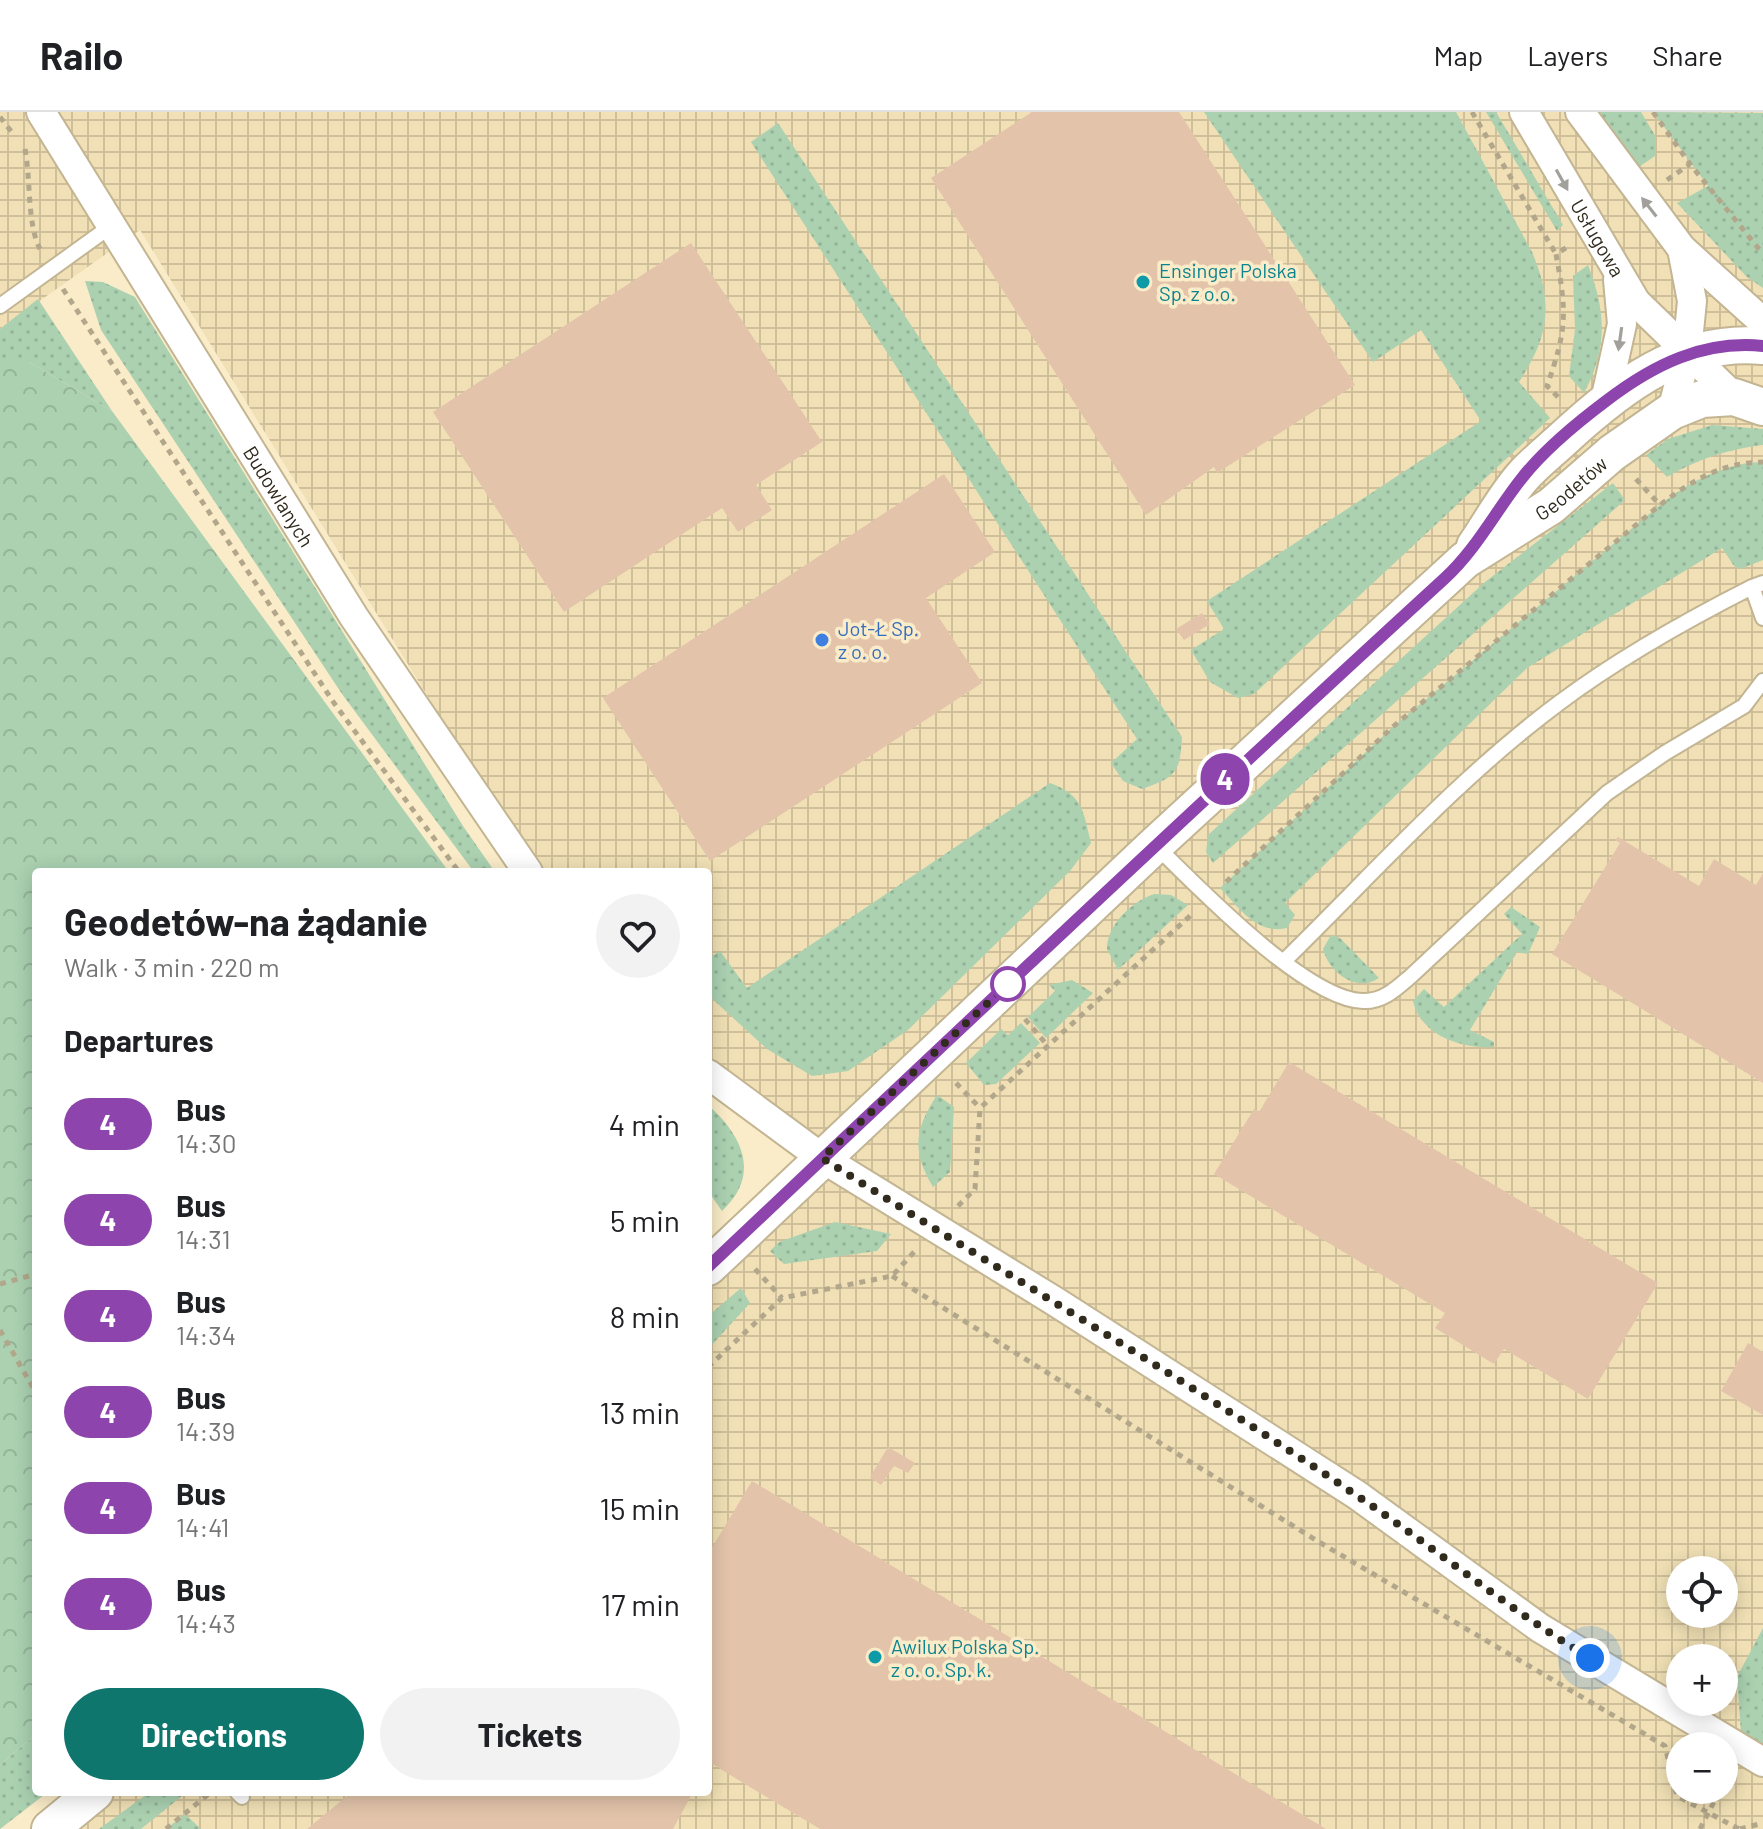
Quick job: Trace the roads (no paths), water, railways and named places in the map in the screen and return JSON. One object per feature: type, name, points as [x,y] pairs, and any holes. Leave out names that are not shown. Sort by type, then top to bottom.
[{"type":"street","name":"Budowlanych","points":[[41,112],[354,617],[525,868]]},
{"type":"street","name":"Usługowa","points":[[1524,112],[1636,302],[1687,352],[1748,402]]},
{"type":"street","points":[[1580,112],[1682,249],[1763,322]]},
{"type":"street","points":[[1672,411],[1687,352],[1692,301],[1682,249]]},
{"type":"street","points":[[1605,401],[1618,358],[1622,324],[1618,275]]},
{"type":"street","name":"Geodetów","points":[[1465,560],[1524,475],[1605,401],[1651,369],[1687,352],[1743,344],[1763,346]]},
{"type":"street","name":"Usługowa","points":[[1672,411],[1702,399],[1748,402]]},
{"type":"street","name":"Geodetów","points":[[712,1263],[1155,845],[1465,560],[1551,506],[1612,453],[1672,411]]},
{"type":"street","points":[[712,1077],[822,1158],[1056,1302],[1357,1495],[1540,1628],[1763,1762]]},
{"type":"street","points":[[50,1829],[90,1796]]},
{"type":"lane","points":[[0,306],[111,226]]},
{"type":"lane","points":[[1284,961],[1465,785],[1558,703],[1635,652],[1757,585],[1763,618]]},
{"type":"lane","points":[[1155,845],[1243,931],[1284,961],[1335,994],[1364,1001],[1379,999],[1411,976],[1607,793],[1665,753],[1744,706],[1763,681]]},
{"type":"place","name":"Ensinger Polska Sp. z o.o.","points":[[1143,282]]},
{"type":"place","name":"Jot-Ł Sp. z o. o.","points":[[822,640]]},
{"type":"place","name":"Awilux Polska Sp. z o. o. Sp. k.","points":[[875,1657]]}]
